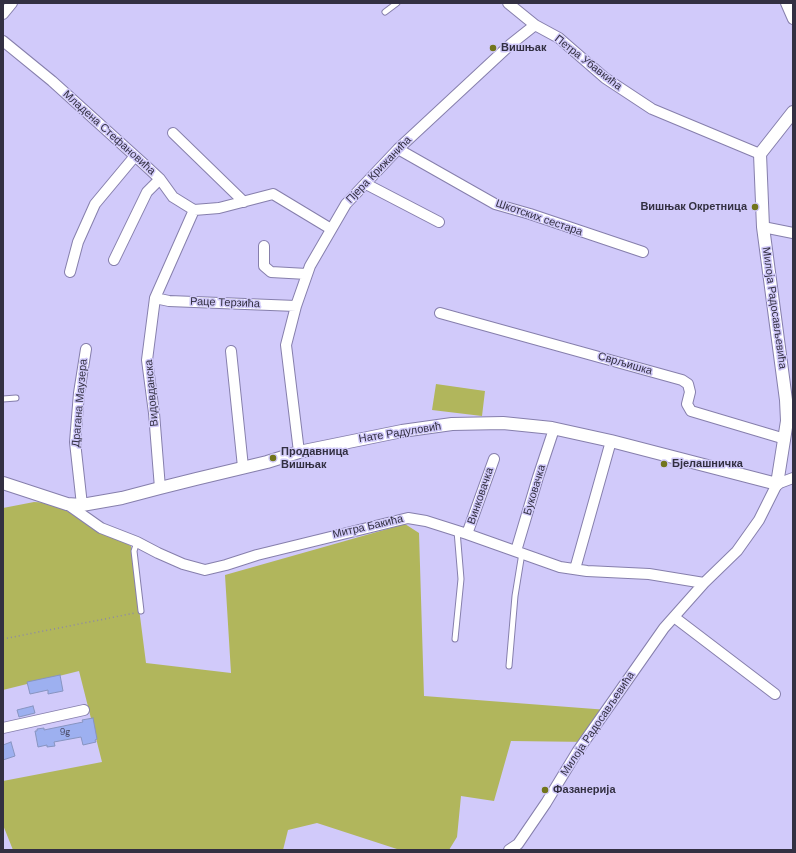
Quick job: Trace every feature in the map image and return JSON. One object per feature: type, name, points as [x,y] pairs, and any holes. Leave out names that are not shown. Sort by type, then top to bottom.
[{"type":"street","points":[[3,14],[12,3]]},
{"type":"street","name":"Петра Убавкића","points":[[508,3],[535,25],[559,38],[605,78],[652,109],[760,154]]},
{"type":"street","points":[[786,3],[793,19]]},
{"type":"street","name":"Пјера Крижанића","points":[[299,452],[286,345],[296,306],[307,274],[331,230],[346,204],[398,149],[511,44],[535,25]]},
{"type":"street","name":"Младена Стефановића","points":[[3,41],[52,81],[160,179],[173,197],[194,210]]},
{"type":"street","points":[[760,154],[791,116]]},
{"type":"street","points":[[172,133],[244,202]]},
{"type":"street","name":"Шкотских сестара","points":[[398,149],[495,204],[530,214],[643,252]]},
{"type":"street","name":"Милоја Радосављевића","points":[[509,850],[518,844],[546,803],[577,752],[664,628],[704,583],[737,551],[759,520],[776,484],[785,439],[787,421],[786,400],[763,227],[760,154]]},
{"type":"street","points":[[70,272],[78,242],[94,204],[134,156]]},
{"type":"street","points":[[114,260],[147,192],[160,179]]},
{"type":"street","points":[[366,184],[439,222]]},
{"type":"street","points":[[194,210],[219,208],[273,194],[331,230]]},
{"type":"street","name":"Видовданска","points":[[160,488],[154,413],[147,360],[155,298],[194,210]]},
{"type":"street","points":[[763,227],[793,233]]},
{"type":"street","points":[[264,246],[264,266],[271,272],[307,274]]},
{"type":"street","name":"Раце Терзића","points":[[155,298],[169,301],[296,306]]},
{"type":"street","name":"Сврљишка","points":[[440,313],[682,380],[688,384],[690,392],[687,404],[691,411],[785,439]]},
{"type":"street","name":"Драгана Маузера","points":[[82,505],[75,442],[79,393],[86,349]]},
{"type":"street","points":[[230,351],[243,467]]},
{"type":"street","name":"Нате Радуловић","points":[[3,483],[67,504],[82,505],[122,498],[267,462],[299,452],[402,431],[452,424],[503,423],[554,429],[611,441],[776,484]]},
{"type":"street","name":"Буковачка","points":[[519,552],[538,477],[554,429]]},
{"type":"street","points":[[575,569],[611,441]]},
{"type":"street","name":"Винковачка","points":[[467,534],[494,459]]},
{"type":"street","points":[[776,484],[793,478]]},
{"type":"street","name":"Митра Бакића","points":[[67,504],[101,528],[137,542],[183,564],[205,570],[257,555],[408,518],[426,521],[456,530],[560,567],[587,571],[649,574],[704,583]]},
{"type":"street","points":[[674,617],[775,694]]},
{"type":"street","points":[[3,728],[84,710]]},
{"type":"lane","points":[[385,12],[397,3]]},
{"type":"lane","points":[[3,399],[16,398]]},
{"type":"lane","points":[[455,639],[461,579],[456,530]]},
{"type":"lane","points":[[137,542],[134,551],[141,612]]},
{"type":"lane","points":[[509,666],[519,552]]},
{"type":"path","points":[[3,639],[141,612]]},
{"type":"green space","points":[[436,384],[485,391],[482,416],[432,410]]},
{"type":"green space","points":[[34,502],[52,503],[131,546],[146,663],[231,673],[225,575],[405,524],[419,533],[424,696],[608,710],[590,742],[511,741],[494,801],[461,796],[457,837],[449,850],[400,850],[317,823],[288,830],[283,850],[13,850],[3,825],[3,781],[102,762],[79,671],[3,690],[3,508]]},
{"type":"building","points":[[60,675],[63,691],[48,694],[48,690],[30,694],[27,682]]},
{"type":"building","points":[[33,706],[35,713],[19,717],[17,710]]},
{"type":"building","points":[[93,718],[97,739],[95,740],[96,742],[83,745],[81,737],[54,742],[55,746],[47,747],[47,745],[38,747],[35,731],[37,731],[37,729],[44,728],[44,730],[83,722],[82,720]]},
{"type":"building","points":[[11,742],[15,756],[3,760],[3,745]]},
{"type":"place","name":"Вишњак","points":[[493,48]]},
{"type":"place","name":"Вишњак Окретница","points":[[755,207]]},
{"type":"place","name":"Продавница Вишњак","points":[[273,458]]},
{"type":"place","name":"Бјелашничка","points":[[664,464]]},
{"type":"place","name":"Фазанерија","points":[[545,790]]}]
